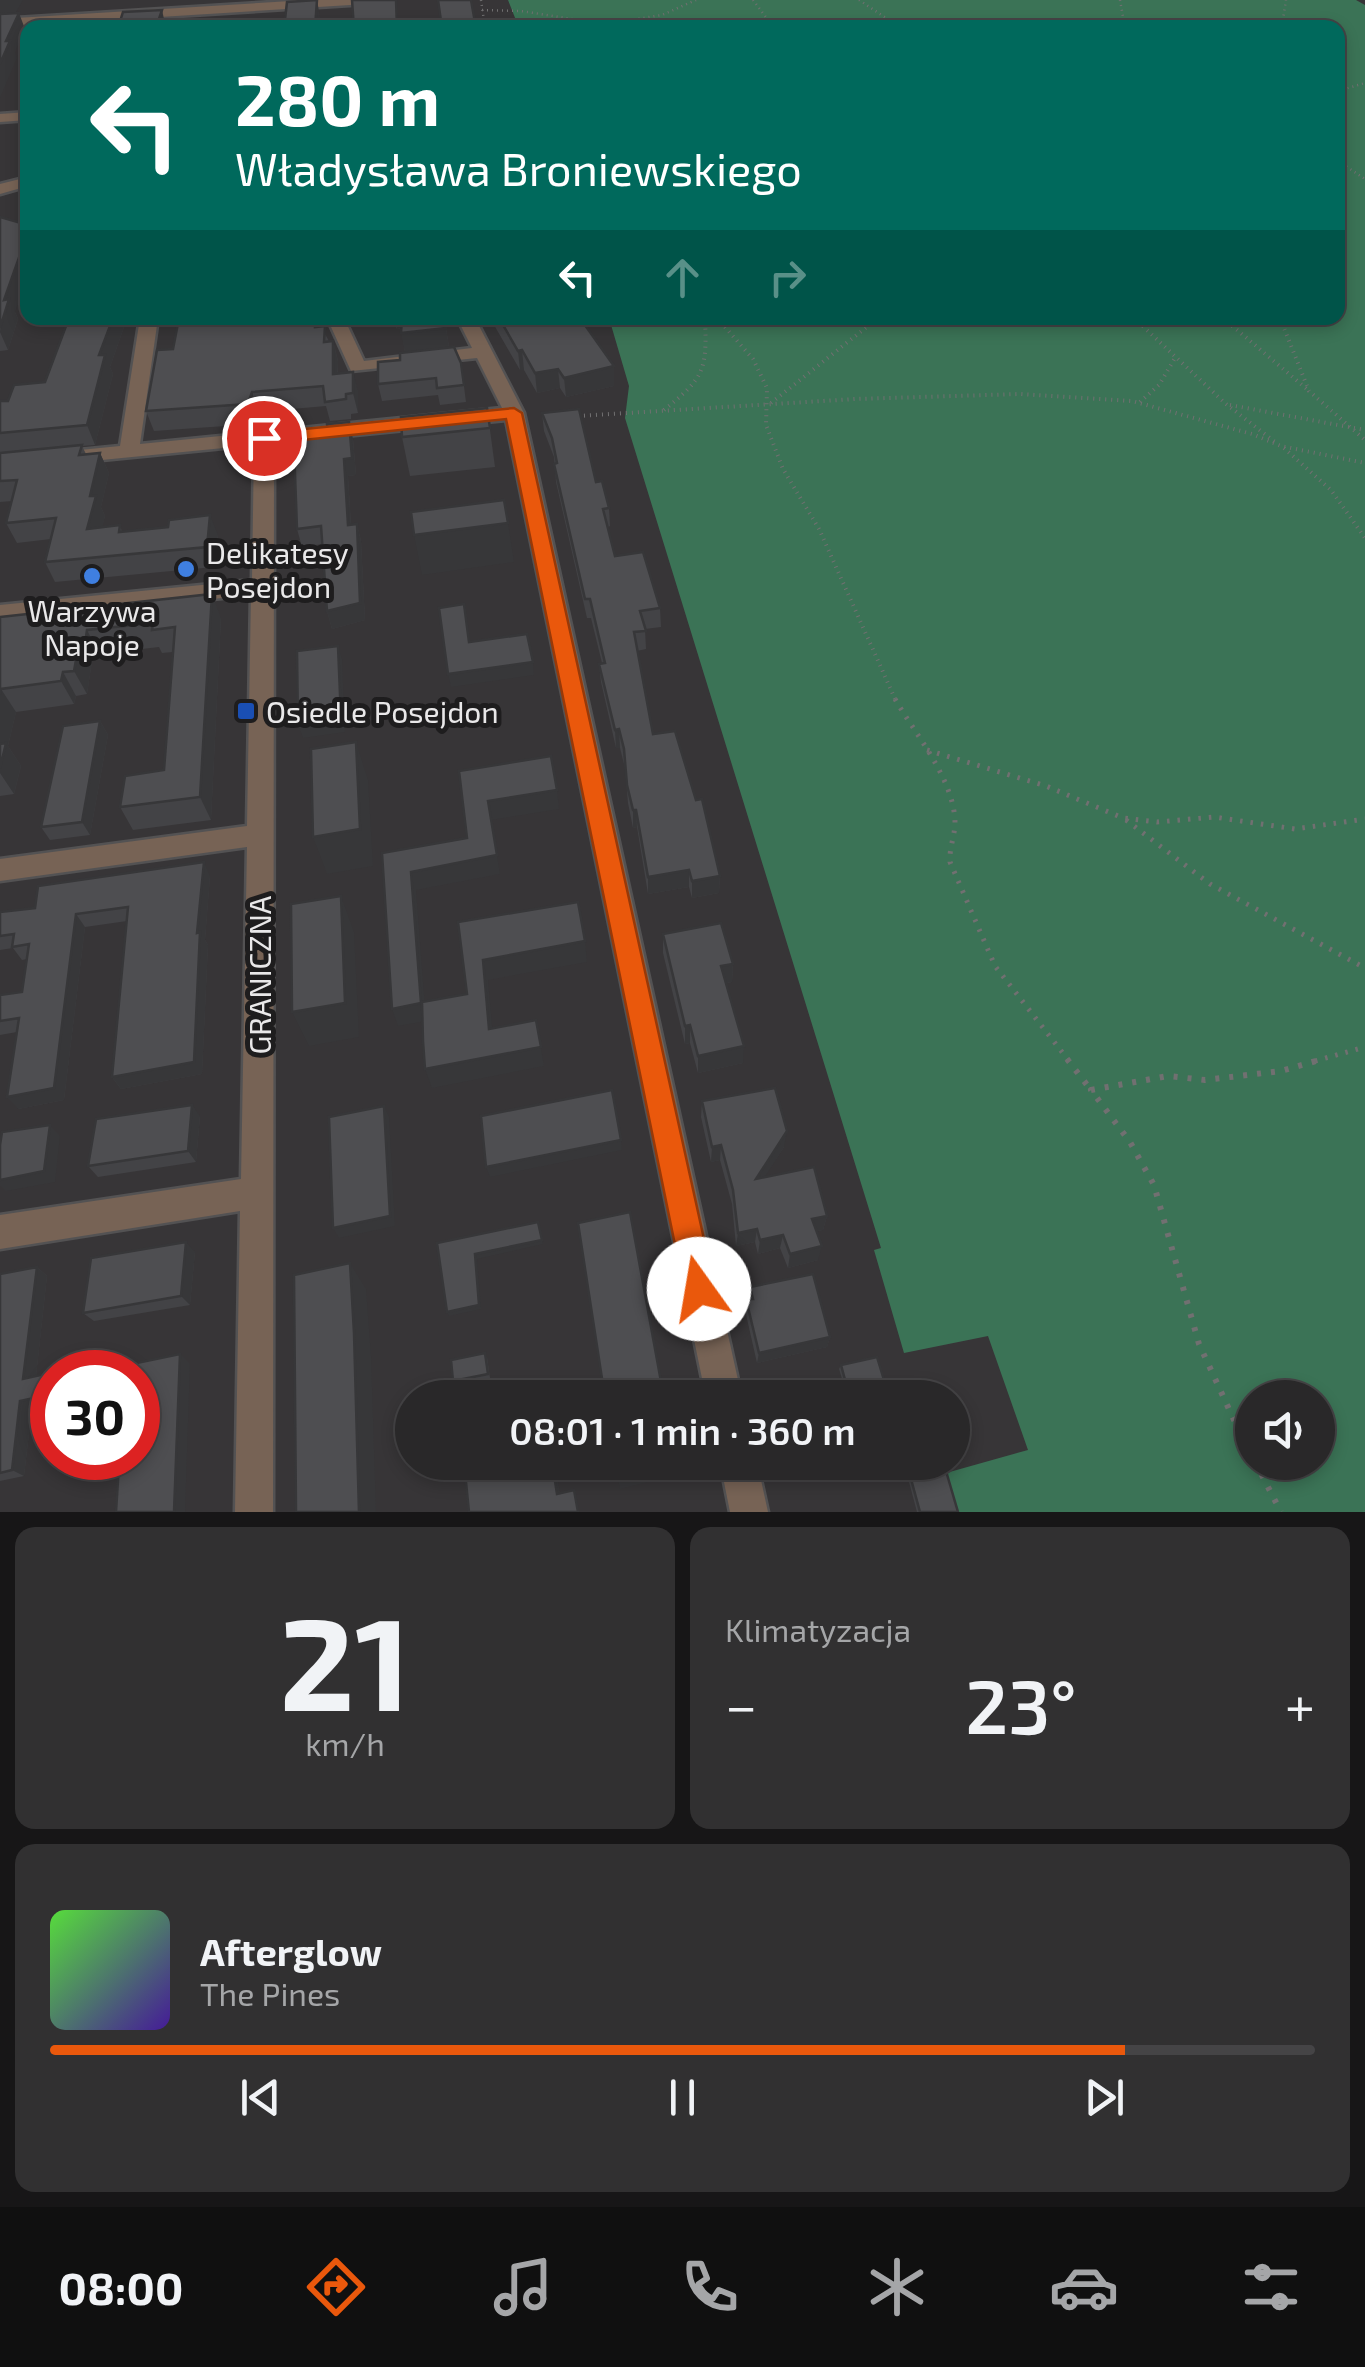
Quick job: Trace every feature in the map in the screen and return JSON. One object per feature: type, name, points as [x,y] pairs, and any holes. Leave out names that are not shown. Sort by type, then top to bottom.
[{"type":"street","points":[[67,20],[366,0]]},
{"type":"street","points":[[272,6],[277,20]]},
{"type":"street","points":[[129,450],[149,325]]},
{"type":"street","points":[[339,325],[358,367],[484,352]]},
{"type":"street","points":[[470,325],[514,413],[720,1380]]},
{"type":"street","points":[[0,464],[514,413]]},
{"type":"street","name":"GRANICZNA","points":[[254,1512],[264,438]]},
{"type":"street","points":[[0,613],[262,586]]},
{"type":"street","points":[[0,870],[260,835]]},
{"type":"street","points":[[0,1232],[258,1192]]},
{"type":"street","points":[[742,1480],[749,1512]]},
{"type":"path","points":[[480,0],[484,20]]},
{"type":"path","points":[[633,20],[662,14],[696,0]]},
{"type":"path","points":[[859,0],[889,20]]},
{"type":"path","points":[[482,10],[521,10],[573,20]]},
{"type":"path","points":[[662,412],[691,388],[707,360],[705,325]]},
{"type":"path","points":[[723,325],[753,360],[767,388],[769,437],[783,468],[818,529],[888,687],[948,788],[955,823],[949,846],[950,862],[995,966],[1131,1142],[1159,1196],[1186,1304],[1223,1406],[1235,1427]]},
{"type":"path","points":[[769,405],[805,374],[839,354],[870,325]]},
{"type":"path","points":[[1141,325],[1226,404],[1331,490],[1348,508],[1365,538]]},
{"type":"path","points":[[1231,325],[1365,440]]},
{"type":"path","points":[[1283,325],[1309,391]]},
{"type":"path","points":[[1140,403],[1159,385],[1175,358]]},
{"type":"path","points":[[566,416],[1020,394],[1140,403],[1281,446],[1365,462]]},
{"type":"path","points":[[1226,404],[1365,430]]},
{"type":"path","points":[[924,750],[1046,786],[1124,818],[1157,822],[1214,816],[1295,829],[1365,819]]},
{"type":"path","points":[[1124,818],[1160,854],[1176,864],[1260,914],[1365,968]]},
{"type":"path","points":[[1091,1090],[1168,1076],[1204,1080],[1282,1071],[1365,1048]]},
{"type":"path","points":[[1264,1480],[1281,1512]]},
{"type":"green space","points":[[508,0],[1356,0],[1365,5],[1365,1512],[957,1512],[948,1480],[970,1480],[970,1466],[1028,1450],[988,1336],[904,1353],[874,1250],[881,1248],[625,418],[629,386],[611,325],[1345,325],[1345,20],[516,20]]},
{"type":"building","points":[[317,0],[316,20],[285,20],[287,2]]},
{"type":"building","points":[[352,0],[396,0],[397,20],[353,20]]},
{"type":"building","points":[[438,0],[471,0],[475,20],[441,20]]},
{"type":"building","points":[[162,10],[159,20],[120,20],[123,12]]},
{"type":"building","points":[[19,13],[6,41],[10,41],[0,64],[0,14]]},
{"type":"building","points":[[0,217],[20,223],[20,255],[4,300],[9,299],[0,328]]},
{"type":"building","points":[[66,325],[110,325],[99,355],[105,355],[87,425],[0,433],[0,401],[8,401],[14,385],[45,382]]},
{"type":"building","points":[[178,325],[325,326],[324,342],[333,341],[333,374],[353,372],[353,393],[346,394],[346,399],[325,402],[323,386],[252,392],[248,404],[146,411],[157,350],[173,349]]},
{"type":"building","points":[[402,325],[446,328],[401,333]]},
{"type":"building","points":[[503,325],[585,325],[614,366],[564,378],[558,369],[535,373],[522,350],[518,351]]},
{"type":"building","points":[[454,347],[464,385],[437,388],[436,378],[378,384],[378,362],[400,360],[400,353]]},
{"type":"building","points":[[487,408],[490,428],[402,437],[401,417]]},
{"type":"building","points":[[579,409],[596,482],[602,481],[609,508],[603,509],[615,556],[643,552],[660,608],[640,611],[646,631],[634,632],[653,734],[675,731],[696,800],[702,799],[720,876],[692,881],[689,870],[648,877],[636,810],[627,785],[624,749],[619,729],[615,730],[599,664],[605,663],[590,599],[585,599],[554,464],[557,463],[552,438],[542,413]]},
{"type":"building","points":[[349,422],[352,458],[344,459],[348,525],[357,524],[360,603],[327,611],[321,526],[297,529],[294,446],[304,444],[303,438],[328,436],[327,424]]},
{"type":"building","points":[[82,445],[79,455],[100,453],[90,496],[96,496],[87,529],[120,525],[119,532],[168,527],[169,520],[210,515],[207,547],[45,562],[56,518],[6,523],[17,480],[0,481],[0,453]]},
{"type":"building","points":[[504,500],[508,523],[414,535],[411,512]]},
{"type":"building","points":[[212,594],[200,797],[120,807],[125,776],[164,770],[175,627],[152,630],[153,623],[87,630],[86,637],[80,638],[74,671],[63,672],[61,681],[1,689],[0,694],[0,617]]},
{"type":"building","points":[[464,604],[469,642],[527,634],[533,662],[448,674],[439,608]]},
{"type":"building","points":[[338,646],[341,718],[298,724],[297,651]]},
{"type":"building","points":[[100,721],[82,822],[41,827],[63,726]]},
{"type":"building","points":[[356,742],[360,829],[313,837],[311,749]]},
{"type":"building","points":[[6,743],[0,768],[0,744]]},
{"type":"building","points":[[551,756],[557,790],[488,801],[497,855],[411,872],[421,1003],[392,1009],[382,853],[467,838],[459,771]]},
{"type":"building","points":[[204,862],[197,933],[200,932],[194,1062],[112,1077],[128,907],[76,914],[54,1088],[7,1097],[19,1018],[0,1021],[0,995],[22,992],[29,944],[12,947],[14,934],[0,936],[0,912],[35,908],[38,886]]},
{"type":"building","points":[[341,896],[345,1003],[292,1012],[291,904]]},
{"type":"building","points":[[578,902],[585,941],[483,960],[489,1029],[536,1020],[541,1047],[425,1069],[422,1002],[467,994],[458,922]]},
{"type":"building","points":[[721,923],[733,964],[721,966],[744,1046],[698,1056],[690,1025],[685,1026],[663,934]]},
{"type":"building","points":[[775,1088],[787,1131],[756,1179],[814,1167],[827,1216],[812,1219],[822,1246],[790,1254],[783,1235],[760,1240],[757,1229],[738,1233],[733,1190],[721,1145],[712,1147],[702,1101]]},
{"type":"building","points":[[612,1090],[621,1140],[486,1167],[481,1116]]},
{"type":"building","points":[[192,1105],[188,1151],[88,1166],[96,1119]]},
{"type":"building","points":[[384,1106],[390,1216],[333,1228],[329,1117]]},
{"type":"building","points":[[50,1125],[44,1171],[0,1180],[2,1132]]},
{"type":"building","points":[[630,1212],[661,1380],[602,1380],[578,1223]]},
{"type":"building","points":[[538,1222],[542,1240],[475,1254],[479,1305],[447,1312],[437,1243]]},
{"type":"building","points":[[186,1242],[181,1296],[83,1313],[91,1258]]},
{"type":"building","points":[[350,1263],[359,1512],[296,1512],[294,1275]]},
{"type":"building","points":[[37,1267],[23,1379],[30,1378],[30,1399],[20,1401],[12,1470],[0,1473],[0,1274]]},
{"type":"building","points":[[813,1274],[830,1337],[759,1353],[746,1299],[753,1299],[750,1287]]},
{"type":"building","points":[[485,1353],[488,1374],[453,1380],[451,1360]]},
{"type":"building","points":[[180,1354],[174,1512],[116,1512],[118,1480],[160,1480],[160,1358]]},
{"type":"building","points":[[877,1357],[884,1380],[845,1380],[841,1365]]},
{"type":"building","points":[[466,1480],[555,1480],[557,1494],[574,1490],[578,1512],[469,1512]]},
{"type":"building","points":[[911,1480],[949,1480],[958,1512],[920,1512]]},
{"type":"place","name":"Delikatesy Posejdon","points":[[186,569]]},
{"type":"place","name":"Warzywa Napoje","points":[[92,576]]},
{"type":"place","name":"Osiedle Posejdon","points":[[246,711]]},
{"type":"route","points":[[264,438],[514,413],[699,1289]]}]
